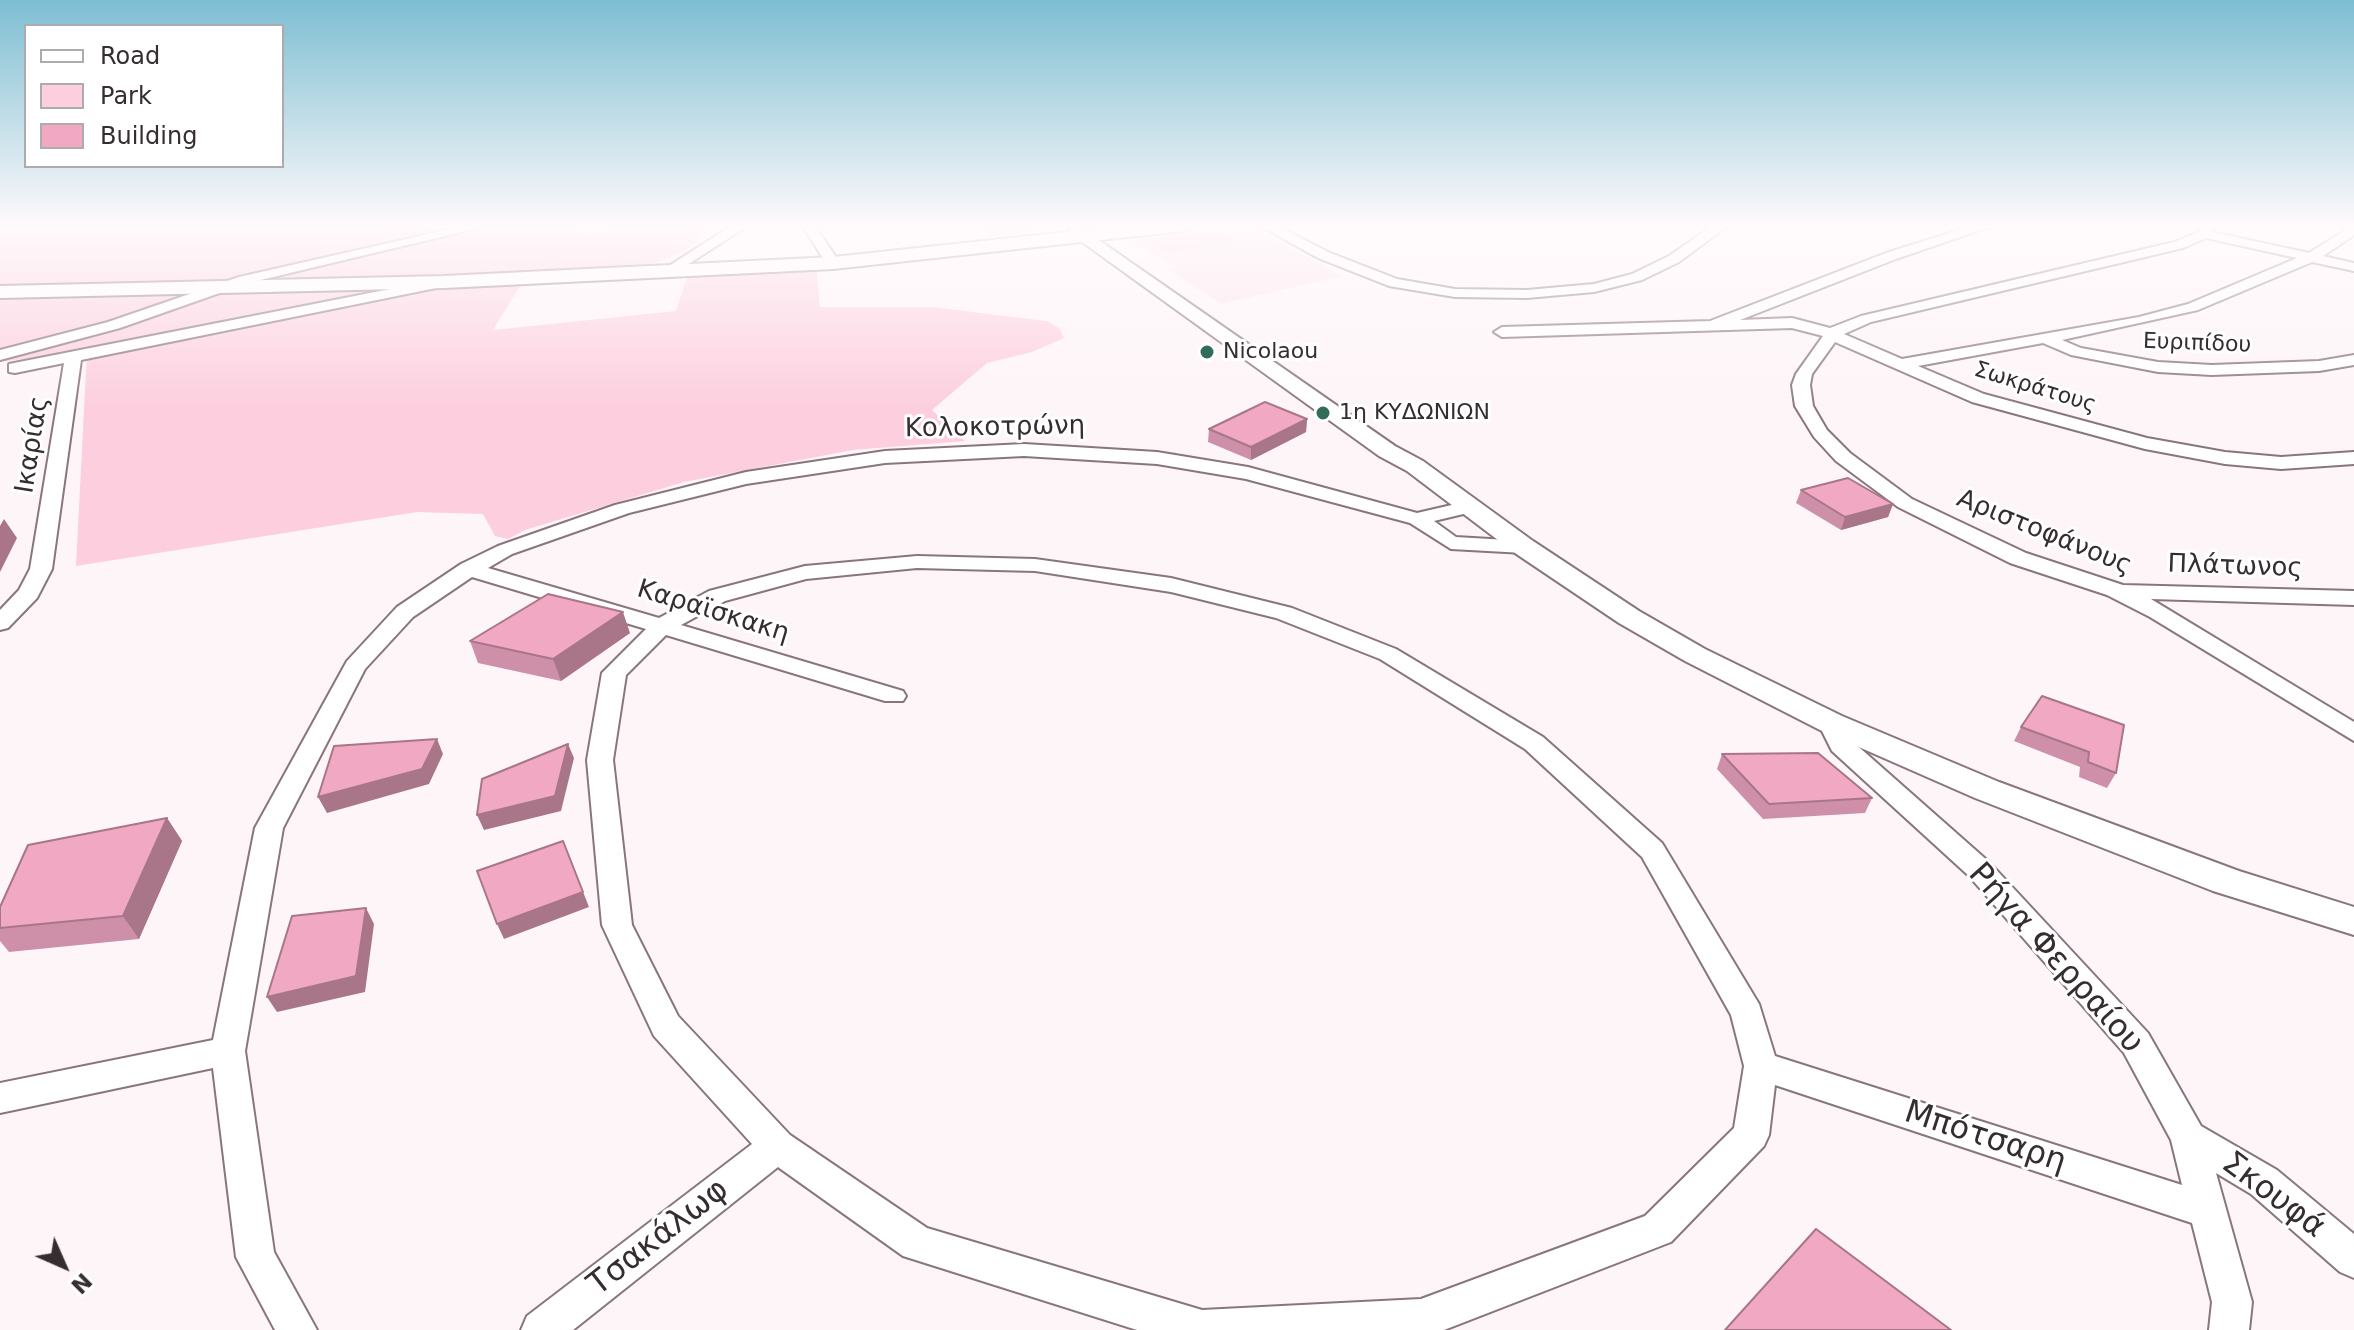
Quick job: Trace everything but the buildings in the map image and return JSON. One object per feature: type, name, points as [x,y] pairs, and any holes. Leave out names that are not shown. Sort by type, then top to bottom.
[{"type":"main road","points":[[0,292],[297,287]]},
{"type":"street","points":[[0,355],[114,325],[224,287]]},
{"type":"street","points":[[0,370],[419,287]]},
{"type":"street","points":[[1164,287],[1524,547],[1629,617],[1761,690],[1987,790],[2175,862],[2354,921]]},
{"type":"street","points":[[1419,287],[1455,293],[1527,294],[1598,287]]},
{"type":"street","points":[[1712,326],[1812,287]]},
{"type":"street","points":[[1833,333],[1866,319],[2001,287]]},
{"type":"street","points":[[1902,364],[2180,311],[2247,287]]},
{"type":"street","name":"Σωκράτους","points":[[1502,332],[1792,323],[1833,333],[2009,409],[2145,443],[2272,462],[2354,458]]},
{"type":"street","name":"Αριστοφάνους","points":[[1833,333],[1804,374],[1801,393],[1808,417],[1843,457],[1905,503],[1967,535],[2045,568],[2115,590],[2158,612],[2354,733]]},
{"type":"street","name":"Ευριπίδου","points":[[2042,337],[2077,352],[2158,367],[2212,370],[2319,366],[2354,360]]},
{"type":"street","name":"Ικαρίας","points":[[0,623],[29,593],[41,569],[73,357]]},
{"type":"street","name":"Κολοκοτρώνη","points":[[469,569],[505,550],[622,509],[746,478],[885,457],[1024,450],[1157,458],[1248,473],[1417,519],[1451,543],[1524,547]]},
{"type":"street","points":[[1417,519],[1469,507]]},
{"type":"street","points":[[917,562],[1035,565],[1171,585],[1270,609],[1388,654],[1534,743],[1652,850],[1747,1013],[1761,1066],[1751,1135],[1658,1229],[1421,1319],[1202,1330],[917,1243],[777,1146],[666,1026],[617,925],[600,760],[614,673],[662,626],[717,596],[805,573],[917,562]]},
{"type":"street","points":[[297,1330],[255,1257],[228,1051],[269,828],[355,666],[405,612],[469,569]]},
{"type":"street","name":"Καραϊσκακη","points":[[469,569],[894,696]]},
{"type":"street","name":"Πλάτωνος","points":[[2115,590],[2197,596],[2354,598]]},
{"type":"street","name":"Ρήγα Φερραίου","points":[[1831,723],[1841,745],[1979,869],[2136,1043],[2188,1137],[2232,1302],[2229,1330]]},
{"type":"street","points":[[0,1098],[228,1051]]},
{"type":"street","name":"Μπότσαρη","points":[[1761,1066],[2210,1211]]},
{"type":"street","name":"Σκουφά","points":[[2188,1137],[2264,1182],[2354,1259]]},
{"type":"street","name":"Τσακάλωφ","points":[[541,1330],[777,1146]]},
{"type":"shaded area","points":[[1195,287],[1294,287],[1221,304]]},
{"type":"green space","points":[[389,287],[519,287],[493,330],[676,311],[684,287],[818,287],[820,307],[934,307],[1047,321],[1060,329],[1064,338],[1032,352],[987,363],[932,410],[965,441],[853,450],[684,482],[525,530],[508,539],[495,536],[483,514],[417,512],[76,566],[87,351],[0,362],[0,299]]},
{"type":"place","name":"Nicolaou","points":[[1207,352]]},
{"type":"place","name":"1η ΚΥΔΩΝΙΩΝ","points":[[1323,413]]}]
